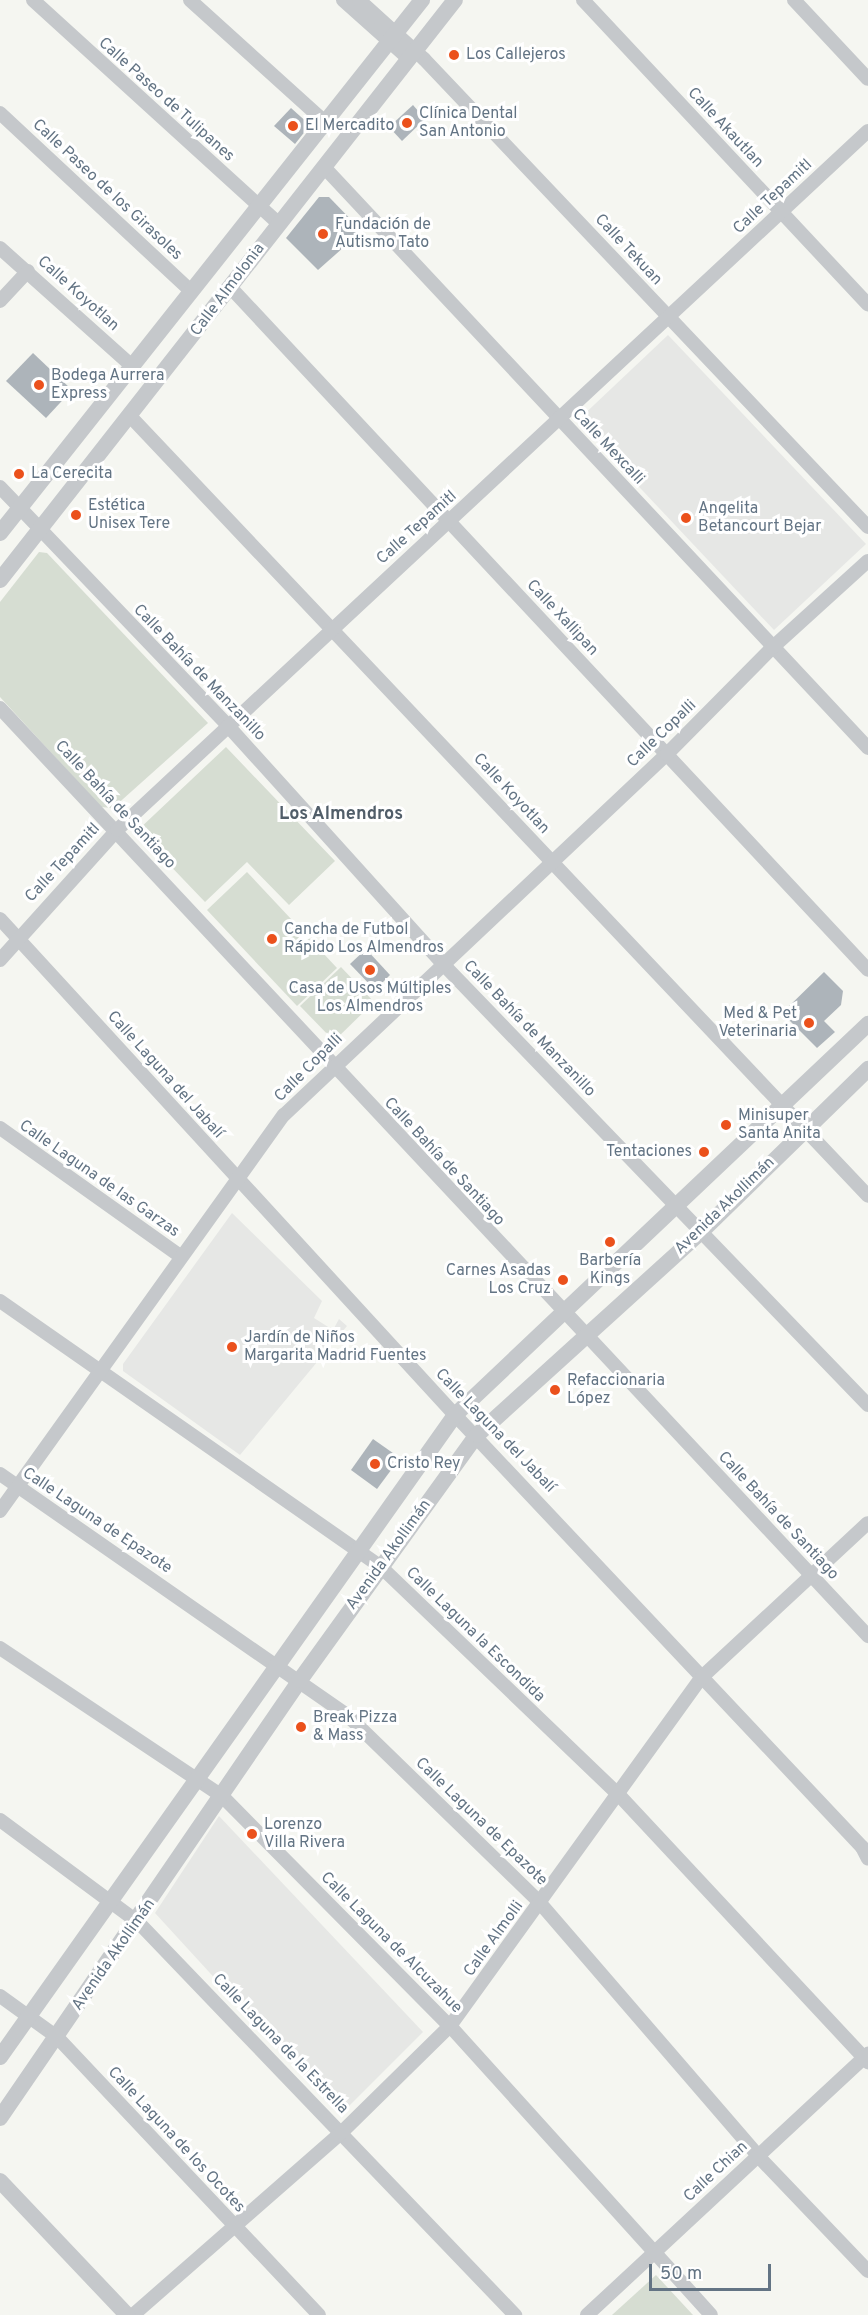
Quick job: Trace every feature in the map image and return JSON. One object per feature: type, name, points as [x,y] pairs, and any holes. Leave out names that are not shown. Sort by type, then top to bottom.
[{"type":"street","name":"Calle Paseo de Tulipanes","points":[[33,0],[278,223]]},
{"type":"street","points":[[190,0],[324,122]]},
{"type":"street","name":"Calle Tekuan","points":[[343,0],[412,55],[670,319],[868,527]]},
{"type":"street","name":"Calle Tekuan","points":[[359,0],[392,38]]},
{"type":"street","name":"Calle Almolonia","points":[[0,533],[422,0]]},
{"type":"street","name":"Calle Almolonia","points":[[0,580],[455,0]]},
{"type":"street","name":"Calle Akautlan","points":[[583,0],[868,305]]},
{"type":"street","points":[[794,0],[868,79]]},
{"type":"street","name":"Calle Paseo de los Girasoles","points":[[0,113],[191,291]]},
{"type":"street","name":"Calle Tepamitl","points":[[0,960],[17,938],[117,830],[229,727],[330,628],[670,319],[781,211],[868,132]]},
{"type":"street","name":"Calle Mexcalli","points":[[324,167],[868,748]]},
{"type":"street","name":"Calle Koyotlan","points":[[0,248],[132,366]]},
{"type":"street","points":[[0,301],[28,271]]},
{"type":"street","name":"Calle Xallipan","points":[[231,288],[868,970]]},
{"type":"street","name":"Calle Koyotlan","points":[[129,415],[868,1196]]},
{"type":"street","name":"Calle Bahía de Manzanillo","points":[[0,486],[229,727],[442,963],[679,1205],[868,1405]]},
{"type":"street","name":"Calle Copalli","points":[[0,1511],[236,1177],[285,1115],[442,963],[667,754],[772,647],[868,561]]},
{"type":"street","name":"Calle Bahía de Santiago","points":[[0,708],[117,830],[332,1068],[868,1636]]},
{"type":"street","name":"Calle Laguna del Jabalí","points":[[0,919],[455,1415],[477,1435],[862,1847],[868,1859]]},
{"type":"street","name":"Avenida Akollimán","points":[[0,2057],[278,1664],[355,1549],[455,1415],[868,1024]]},
{"type":"street","name":"Avenida Akollimán","points":[[0,2118],[138,1922],[300,1680],[380,1566],[477,1435],[584,1334],[703,1230],[868,1069]]},
{"type":"street","name":"Calle Laguna de las Garzas","points":[[0,1128],[180,1257]]},
{"type":"street","name":"Calle Laguna la Escondida","points":[[0,1301],[380,1566],[618,1794],[867,2058]]},
{"type":"street","name":"Calle Laguna de Epazote","points":[[0,1474],[278,1664],[347,1715],[540,1903],[758,2156],[868,2271]]},
{"type":"street","name":"Calle Almolli","points":[[133,2315],[342,2132],[450,2026],[702,1677],[868,1523]]},
{"type":"street","name":"Calle Laguna de Alcuzahue","points":[[0,1648],[222,1796],[450,2026],[711,2315]]},
{"type":"street","name":"Calle Laguna de la Estrella","points":[[0,1820],[138,1922],[342,2132],[515,2315]]},
{"type":"street","name":"Calle Laguna de los Ocotes","points":[[0,1996],[57,2037],[319,2315]]},
{"type":"street","name":"Calle Chian","points":[[587,2315],[867,2058]]},
{"type":"street","points":[[0,2181],[127,2315]]},
{"type":"shaded area","points":[[668,335],[866,544],[774,630],[577,421]]},
{"type":"shaded area","points":[[39,552],[47,553],[208,723],[113,808],[101,807],[0,697],[0,602]]},
{"type":"shaded area","points":[[226,747],[335,861],[289,905],[247,862],[205,902],[137,831]]},
{"type":"shaded area","name":"Cancha de Futbol Rápido Los Almendros","points":[[247,872],[337,968],[297,1006],[207,910]]},
{"type":"shaded area","points":[[341,967],[374,1002],[334,1041],[300,1006]]},
{"type":"shaded area","name":"Jardín de Niños Margarita Madrid Fuentes","points":[[232,1213],[322,1301],[314,1318],[333,1330],[339,1319],[347,1326],[240,1455],[123,1371],[123,1364]]},
{"type":"shaded area","points":[[219,1816],[423,2032],[340,2115],[155,1913]]},
{"type":"shaded area","points":[[656,2275],[693,2315],[612,2315]]},
{"type":"building","name":"Clínica Dental San Antonio","points":[[413,105],[425,119],[402,141],[389,127]]},
{"type":"building","name":"El Mercadito","points":[[291,108],[310,125],[295,144],[274,126]]},
{"type":"building","name":"Fundación de Autismo Tato","points":[[319,197],[329,197],[362,231],[318,270],[286,238]]},
{"type":"building","name":"Bodega Aurrera Express","points":[[33,353],[72,390],[46,418],[6,381]]},
{"type":"building","name":"Casa de Usos Múltiples Los Almendros","points":[[366,949],[390,975],[375,990],[350,964]]},
{"type":"building","points":[[824,972],[843,991],[841,1005],[824,1021],[835,1032],[817,1048],[782,1013]]},
{"type":"building","name":"Cristo Rey","points":[[373,1439],[400,1458],[377,1489],[351,1470]]},
{"type":"place","name":"Los Callejeros","points":[[454,55]]},
{"type":"place","name":"Clínica Dental San Antonio","points":[[407,123]]},
{"type":"place","name":"El Mercadito","points":[[293,126]]},
{"type":"place","name":"Fundación de Autismo Tato","points":[[323,234]]},
{"type":"place","name":"Bodega Aurrera Express","points":[[39,385]]},
{"type":"place","name":"La Cerecita","points":[[19,474]]},
{"type":"place","name":"Estética Unisex Tere","points":[[76,515]]},
{"type":"place","name":"Angelita Betancourt Bejar","points":[[686,518]]},
{"type":"place","name":"Cancha de Futbol Rápido Los Almendros","points":[[272,939]]},
{"type":"place","name":"Casa de Usos Múltiples Los Almendros","points":[[370,970]]},
{"type":"place","name":"Med & Pet Veterinaria","points":[[809,1023]]},
{"type":"place","name":"Minisuper Santa Anita","points":[[726,1125]]},
{"type":"place","name":"Tentaciones","points":[[704,1152]]},
{"type":"place","name":"Barbería Kings","points":[[610,1242]]},
{"type":"place","name":"Carnes Asadas Los Cruz","points":[[563,1280]]},
{"type":"place","name":"Jardín de Niños Margarita Madrid Fuentes","points":[[232,1347]]},
{"type":"place","name":"Refaccionaria López","points":[[555,1390]]},
{"type":"place","name":"Cristo Rey","points":[[375,1464]]},
{"type":"place","name":"Break Pizza & Mass","points":[[301,1727]]},
{"type":"place","name":"Lorenzo Villa Rivera","points":[[252,1834]]},
{"type":"district","name":"Los Almendros","points":[[341,815]]}]
